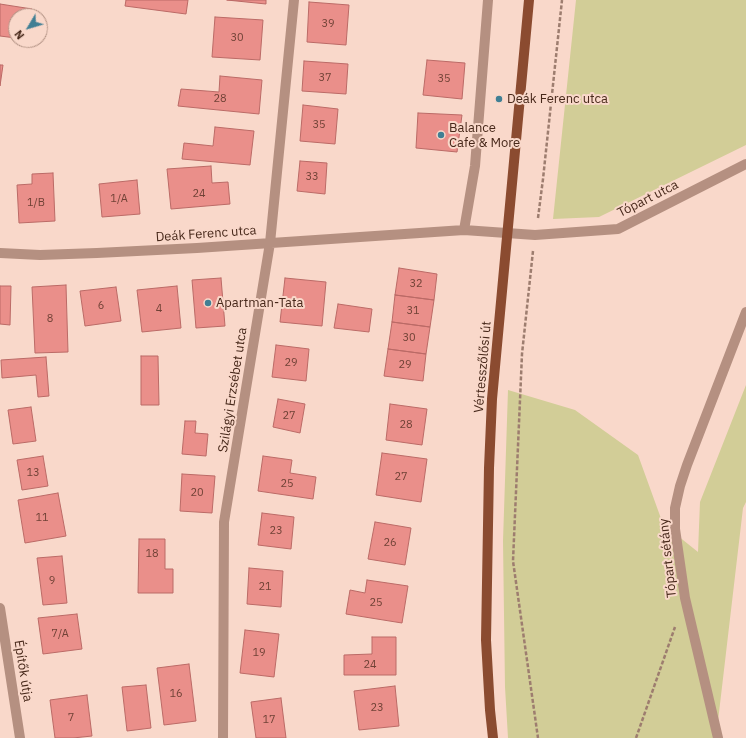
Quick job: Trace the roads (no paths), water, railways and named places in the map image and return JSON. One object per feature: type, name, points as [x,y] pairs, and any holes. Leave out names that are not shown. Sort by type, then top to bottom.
[{"type":"main road","name":"Vértesszőlősi út","points":[[494,738],[490,710],[486,640],[489,468],[492,399],[529,0]]},
{"type":"street","name":"Szilágyi Erzsébet utca","points":[[223,738],[224,522],[270,243],[294,0]]},
{"type":"street","points":[[464,230],[475,166],[488,0]]},
{"type":"street","name":"Tópart utca","points":[[508,234],[535,235],[618,228],[746,164]]},
{"type":"street","name":"Deák Ferenc utca","points":[[0,253],[40,255],[97,253],[197,248],[464,230],[508,234]]},
{"type":"street","name":"Tópart sétány","points":[[718,738],[685,598],[675,529],[675,508],[680,486],[746,312]]},
{"type":"street","name":"Építők útja","points":[[0,608],[20,738]]},
{"type":"place","name":"Deák Ferenc utca","points":[[499,99]]},
{"type":"place","name":"Balance Cafe & More","points":[[441,135]]},
{"type":"place","name":"Apartman-Tata","points":[[208,303]]}]
